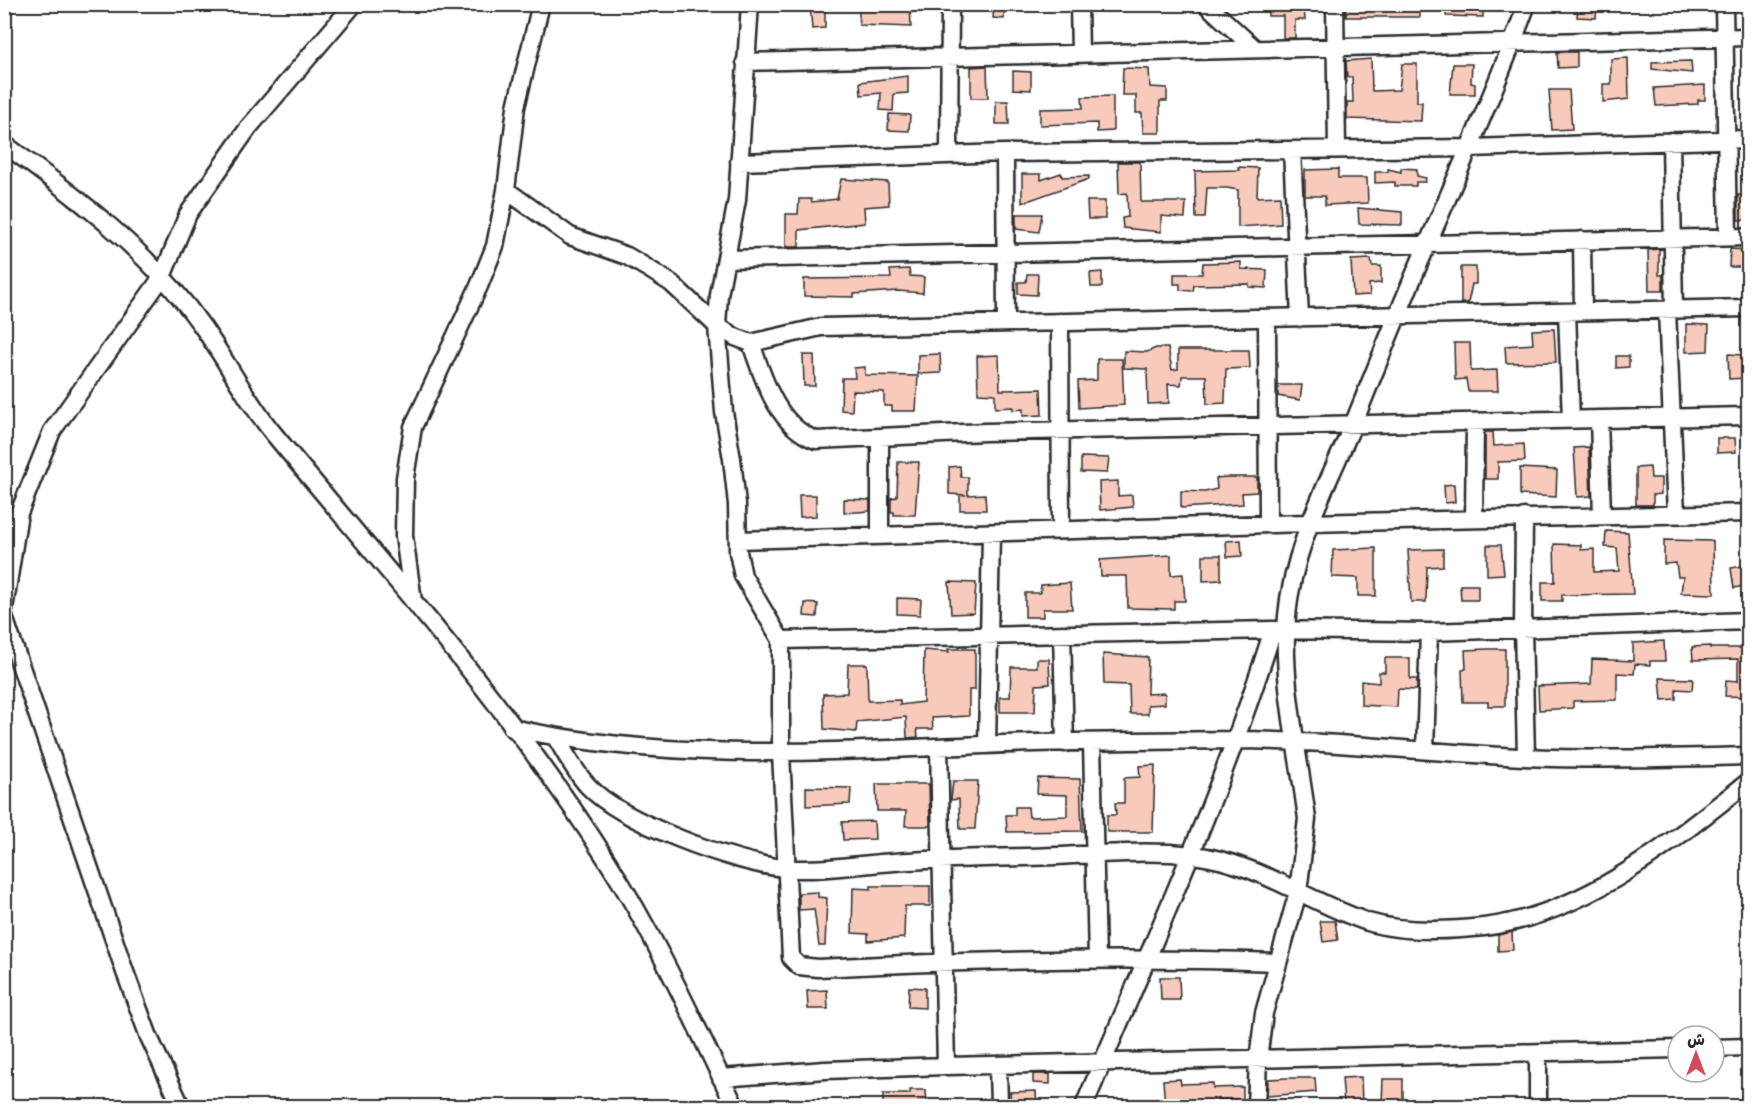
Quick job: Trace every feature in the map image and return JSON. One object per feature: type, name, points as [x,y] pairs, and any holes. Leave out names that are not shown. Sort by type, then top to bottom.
[{"type":"street","points":[[4,609],[19,513],[52,431],[162,278],[188,213],[249,127],[354,4]]},
{"type":"street","points":[[413,602],[404,536],[405,478],[413,427],[479,286],[495,246],[506,190],[516,107],[540,4]]},
{"type":"street","points":[[750,4],[736,200],[717,326],[724,412],[737,504],[738,540],[743,576],[781,640],[781,753],[791,958],[799,966],[818,968],[1147,957],[1277,962]]},
{"type":"street","points":[[950,4],[950,155]]},
{"type":"street","points":[[1079,4],[1080,52]]},
{"type":"street","points":[[1206,4],[1254,48]]},
{"type":"street","points":[[1335,4],[1337,149]]},
{"type":"street","points":[[1084,1107],[1191,855],[1280,630],[1308,523],[1354,423],[1513,44],[1527,4]]},
{"type":"street","points":[[1724,4],[1728,237]]},
{"type":"street","points":[[746,62],[1080,52],[1749,38]]},
{"type":"street","points":[[739,162],[1005,153],[1470,148],[1749,139]]},
{"type":"street","points":[[1671,141],[1670,309],[1676,514]]},
{"type":"street","points":[[4,144],[78,198],[162,278],[201,324],[266,424],[413,602],[564,796],[610,864],[675,984],[735,1107]]},
{"type":"street","points":[[1292,150],[1300,318]]},
{"type":"street","points":[[1005,153],[1006,323]]},
{"type":"street","points":[[506,190],[570,236],[627,256],[650,269],[671,283],[717,326],[751,343],[821,327],[1749,308]]},
{"type":"street","points":[[726,259],[810,259],[1005,251],[1749,237]]},
{"type":"street","points":[[1571,420],[1575,311],[1582,240]]},
{"type":"street","points":[[1267,318],[1268,524]]},
{"type":"street","points":[[1060,322],[1061,530]]},
{"type":"street","points":[[751,343],[766,385],[776,403],[791,424],[803,435],[816,440],[1061,430],[1749,416]]},
{"type":"street","points":[[1599,419],[1602,515]]},
{"type":"street","points":[[1474,519],[1475,422]]},
{"type":"street","points":[[880,437],[880,536]]},
{"type":"street","points":[[738,540],[1524,517],[1749,513]]},
{"type":"street","points":[[1524,517],[1523,628],[1526,757]]},
{"type":"street","points":[[987,745],[991,533]]},
{"type":"street","points":[[4,617],[125,972],[149,1037],[181,1107]]},
{"type":"street","points":[[781,640],[1280,630],[1429,632],[1749,621]]},
{"type":"street","points":[[1256,1107],[1258,1060],[1264,1013],[1298,892],[1307,819],[1280,630]]},
{"type":"street","points":[[1425,750],[1429,632]]},
{"type":"street","points":[[1062,634],[1065,743]]},
{"type":"street","points":[[512,728],[556,738],[657,749],[781,753],[987,745],[1236,740],[1526,757],[1749,756]]},
{"type":"street","points":[[556,738],[589,787],[617,807],[653,827],[718,852],[786,868],[942,859],[1095,854],[1191,855],[1229,861],[1256,870],[1298,892],[1368,922],[1404,930],[1483,927],[1515,921],[1613,882],[1655,854],[1749,782]]},
{"type":"street","points":[[1092,743],[1097,960]]},
{"type":"street","points":[[939,747],[946,1066]]},
{"type":"street","points":[[1726,1048],[1749,1047]]},
{"type":"street","points":[[721,1078],[825,1070],[946,1066],[1666,1049]]},
{"type":"street","points":[[1538,1053],[1538,1107]]},
{"type":"street","points":[[998,1066],[999,1107]]},
{"type":"building","points":[[810,4],[825,4],[825,28],[812,29]]},
{"type":"building","points":[[897,4],[910,4],[911,27],[859,25],[859,8],[897,8]]},
{"type":"building","points":[[994,4],[1005,4],[1004,19],[993,18]]},
{"type":"building","points":[[1268,4],[1304,6],[1305,20],[1295,20],[1295,38],[1283,38],[1283,16],[1268,16]]},
{"type":"building","points":[[1346,4],[1420,4],[1420,17],[1346,17]]},
{"type":"building","points":[[1447,4],[1483,4],[1483,17],[1446,16]]},
{"type":"building","points":[[1578,4],[1597,4],[1596,18],[1577,17]]},
{"type":"building","points":[[1557,52],[1577,52],[1577,67],[1558,68]]},
{"type":"building","points":[[1628,58],[1629,99],[1603,102],[1603,84],[1611,84],[1611,59]]},
{"type":"building","points":[[1371,59],[1372,91],[1399,90],[1402,64],[1417,64],[1417,102],[1422,102],[1421,121],[1347,119],[1347,102],[1353,102],[1352,77],[1347,77],[1346,61]]},
{"type":"building","points":[[1691,61],[1692,73],[1652,69],[1652,62]]},
{"type":"building","points":[[1453,64],[1472,64],[1471,83],[1475,84],[1475,94],[1450,94]]},
{"type":"building","points":[[987,66],[988,98],[971,98],[971,67]]},
{"type":"building","points":[[1123,68],[1149,69],[1150,87],[1167,88],[1167,101],[1160,101],[1160,133],[1143,133],[1142,113],[1136,113],[1136,95],[1122,95]]},
{"type":"building","points":[[1013,71],[1031,72],[1031,90],[1013,89]]},
{"type":"building","points":[[908,76],[908,93],[894,94],[893,111],[880,110],[881,93],[861,95],[860,82]]},
{"type":"building","points":[[1705,85],[1705,100],[1698,100],[1698,104],[1656,106],[1654,88]]},
{"type":"building","points":[[1549,90],[1569,90],[1572,129],[1552,130]]},
{"type":"building","points":[[1113,96],[1113,131],[1097,132],[1097,123],[1040,125],[1040,109],[1083,108],[1082,97]]},
{"type":"building","points":[[996,101],[1008,101],[1009,124],[996,124]]},
{"type":"building","points":[[889,114],[910,115],[909,131],[888,130]]},
{"type":"building","points":[[1118,162],[1140,162],[1141,202],[1186,202],[1185,218],[1161,216],[1161,232],[1123,228],[1122,218],[1128,217],[1127,193],[1119,194]]},
{"type":"building","points":[[1238,167],[1258,168],[1257,197],[1280,196],[1281,224],[1238,227],[1238,190],[1227,188],[1207,188],[1205,218],[1196,218],[1195,171],[1239,170]]},
{"type":"building","points":[[1401,168],[1417,169],[1417,176],[1426,178],[1425,182],[1416,182],[1416,186],[1395,186],[1395,182],[1375,183],[1375,172],[1388,172],[1388,169],[1401,172]]},
{"type":"building","points":[[1338,169],[1338,178],[1367,178],[1368,203],[1325,205],[1325,196],[1305,196],[1305,170]]},
{"type":"building","points":[[1061,173],[1062,177],[1089,176],[1089,179],[1022,203],[1022,174],[1041,174],[1041,180]]},
{"type":"building","points":[[841,179],[888,182],[889,205],[864,207],[865,223],[799,230],[799,247],[786,247],[786,214],[798,214],[799,199],[811,199],[812,202],[837,199]]},
{"type":"building","points":[[1738,195],[1749,195],[1749,220],[1738,220]]},
{"type":"building","points":[[1087,201],[1105,201],[1105,219],[1088,219]]},
{"type":"building","points":[[1358,208],[1402,212],[1402,225],[1359,224]]},
{"type":"building","points":[[1016,214],[1042,214],[1039,232],[1016,229]]},
{"type":"building","points":[[1659,249],[1659,275],[1663,275],[1663,291],[1649,291],[1648,250]]},
{"type":"building","points":[[1730,249],[1748,250],[1748,267],[1729,267]]},
{"type":"building","points":[[1371,259],[1372,266],[1381,266],[1381,283],[1369,284],[1370,295],[1353,296],[1351,260]]},
{"type":"building","points":[[1241,262],[1241,269],[1267,270],[1266,288],[1249,287],[1249,284],[1194,285],[1193,291],[1180,290],[1180,284],[1174,284],[1174,274],[1202,274],[1203,263]]},
{"type":"building","points":[[1461,267],[1476,267],[1476,284],[1472,284],[1468,303],[1461,303]]},
{"type":"building","points":[[909,269],[910,276],[924,277],[923,293],[898,291],[854,294],[854,297],[804,296],[804,279],[891,278],[890,270]]},
{"type":"building","points":[[1102,272],[1102,287],[1091,287],[1090,273]]},
{"type":"building","points":[[1027,274],[1038,274],[1037,295],[1018,294],[1018,282],[1026,282]]},
{"type":"building","points":[[1686,324],[1709,325],[1708,351],[1686,352]]},
{"type":"building","points":[[1554,329],[1556,362],[1506,363],[1505,346],[1533,344],[1532,330]]},
{"type":"building","points":[[1454,343],[1470,343],[1471,371],[1497,370],[1498,391],[1468,391],[1466,379],[1455,380]]},
{"type":"building","points":[[1156,348],[1168,348],[1172,370],[1178,369],[1178,350],[1249,350],[1250,368],[1226,369],[1225,403],[1207,404],[1206,376],[1182,376],[1181,385],[1168,384],[1169,403],[1148,404],[1147,369],[1124,368],[1124,351],[1147,352]]},
{"type":"building","points":[[940,354],[941,373],[918,374],[918,355]]},
{"type":"building","points":[[1728,354],[1743,355],[1745,378],[1729,379]]},
{"type":"building","points":[[803,355],[814,355],[815,386],[804,386]]},
{"type":"building","points":[[999,355],[1000,390],[1041,389],[1042,415],[1023,416],[1023,409],[995,408],[995,394],[978,393],[977,356]]},
{"type":"building","points":[[1616,356],[1629,356],[1629,367],[1616,368]]},
{"type":"building","points":[[1097,359],[1122,359],[1124,405],[1079,408],[1078,381],[1097,380]]},
{"type":"building","points":[[865,367],[865,375],[918,376],[916,411],[892,411],[892,406],[884,406],[884,392],[853,391],[852,411],[841,410],[842,378],[855,378],[854,368]]},
{"type":"building","points":[[1278,385],[1302,385],[1300,400],[1278,396]]},
{"type":"building","points":[[1485,432],[1493,432],[1494,446],[1524,444],[1525,461],[1498,462],[1498,479],[1485,479]]},
{"type":"building","points":[[1717,438],[1735,438],[1736,452],[1717,453]]},
{"type":"building","points":[[1589,447],[1591,496],[1577,497],[1574,448]]},
{"type":"building","points":[[1081,457],[1109,458],[1107,473],[1081,472]]},
{"type":"building","points":[[898,462],[919,462],[915,515],[894,515],[894,512],[891,512],[891,498],[897,497]]},
{"type":"building","points":[[960,466],[961,477],[968,477],[968,495],[985,494],[986,510],[960,510],[960,495],[966,495],[949,494],[949,467]]},
{"type":"building","points":[[1650,467],[1651,478],[1661,478],[1661,494],[1653,495],[1653,505],[1636,505],[1636,468]]},
{"type":"building","points":[[1520,468],[1557,470],[1556,497],[1520,495]]},
{"type":"building","points":[[1257,477],[1257,492],[1242,493],[1243,504],[1181,508],[1181,491],[1205,492],[1217,489],[1216,478]]},
{"type":"building","points":[[1118,481],[1118,496],[1132,495],[1133,507],[1100,510],[1099,482]]},
{"type":"building","points":[[1454,484],[1455,502],[1445,503],[1444,485]]},
{"type":"building","points":[[799,495],[816,495],[816,516],[800,517]]},
{"type":"building","points":[[844,499],[870,500],[870,511],[844,513]]},
{"type":"building","points":[[1606,531],[1628,532],[1633,594],[1562,595],[1562,601],[1542,601],[1542,582],[1555,582],[1554,544],[1581,545],[1581,550],[1594,549],[1594,572],[1619,571],[1617,548],[1605,547]]},
{"type":"building","points":[[1241,540],[1242,556],[1227,557],[1226,541]]},
{"type":"building","points":[[1664,540],[1713,541],[1714,594],[1681,593],[1683,577],[1678,577],[1676,563],[1664,564]]},
{"type":"building","points":[[1487,545],[1501,545],[1504,574],[1487,575]]},
{"type":"building","points":[[1376,548],[1376,596],[1358,596],[1358,578],[1332,577],[1333,550]]},
{"type":"building","points":[[1443,549],[1443,566],[1427,567],[1426,602],[1411,602],[1408,550]]},
{"type":"building","points":[[1171,555],[1171,575],[1183,574],[1185,601],[1174,601],[1174,609],[1128,608],[1127,576],[1101,576],[1100,560]]},
{"type":"building","points":[[1203,555],[1221,555],[1221,580],[1203,581]]},
{"type":"building","points":[[1749,565],[1749,585],[1734,588],[1731,568]]},
{"type":"building","points":[[949,582],[976,583],[974,613],[951,614]]},
{"type":"building","points":[[1070,583],[1072,609],[1043,609],[1043,617],[1025,617],[1025,593],[1040,593],[1041,585]]},
{"type":"building","points":[[1460,585],[1478,585],[1478,600],[1461,600]]},
{"type":"building","points":[[897,598],[921,599],[920,615],[897,614]]},
{"type":"building","points":[[805,603],[818,604],[817,617],[804,616]]},
{"type":"building","points":[[1664,641],[1665,661],[1650,661],[1650,665],[1635,664],[1634,674],[1617,673],[1617,700],[1573,701],[1573,708],[1539,710],[1538,686],[1591,684],[1592,659],[1633,661],[1633,643]]},
{"type":"building","points":[[1710,646],[1710,648],[1749,648],[1749,697],[1725,696],[1726,680],[1738,681],[1738,659],[1693,660],[1692,647]]},
{"type":"building","points":[[948,649],[975,649],[975,690],[969,690],[969,716],[932,718],[933,729],[917,729],[918,737],[907,738],[906,717],[857,722],[856,732],[824,729],[823,694],[847,693],[848,664],[867,664],[868,701],[900,700],[900,705],[923,702],[924,650],[949,652]]},
{"type":"building","points":[[1505,649],[1505,706],[1488,706],[1488,702],[1463,702],[1462,670],[1466,669],[1465,650]]},
{"type":"building","points":[[1103,654],[1148,657],[1147,694],[1165,693],[1165,704],[1148,705],[1148,714],[1130,714],[1129,685],[1104,684]]},
{"type":"building","points":[[1385,658],[1410,658],[1410,679],[1417,679],[1417,690],[1398,689],[1397,707],[1361,705],[1361,681],[1379,683],[1379,672],[1385,672]]},
{"type":"building","points":[[1037,659],[1049,659],[1050,684],[1036,685],[1035,712],[1000,712],[1000,697],[1010,697],[1011,667],[1037,667]]},
{"type":"building","points":[[1660,678],[1693,679],[1692,690],[1676,689],[1676,699],[1662,700]]},
{"type":"building","points":[[1155,765],[1153,832],[1107,832],[1107,815],[1116,815],[1115,803],[1124,803],[1124,778],[1140,777],[1139,766]]},
{"type":"building","points":[[1038,778],[1080,779],[1082,831],[1007,832],[1006,815],[1015,815],[1015,807],[1028,807],[1029,817],[1067,816],[1067,795],[1037,794]]},
{"type":"building","points":[[953,781],[978,781],[975,829],[960,829],[959,799],[951,800]]},
{"type":"building","points":[[876,784],[929,784],[930,826],[905,826],[906,811],[877,811]]},
{"type":"building","points":[[806,787],[851,788],[850,804],[806,806]]},
{"type":"building","points":[[874,821],[875,839],[843,840],[842,822]]},
{"type":"building","points":[[871,886],[930,886],[930,906],[905,906],[904,938],[868,941],[868,934],[852,933],[853,888],[871,889]]},
{"type":"building","points":[[818,892],[818,897],[827,898],[825,946],[819,946],[814,909],[799,910],[799,893]]},
{"type":"building","points":[[1320,921],[1335,921],[1338,940],[1323,942]]},
{"type":"building","points":[[1512,932],[1513,950],[1498,951],[1498,935]]},
{"type":"building","points":[[1160,977],[1179,977],[1180,1000],[1161,1000]]},
{"type":"building","points":[[909,987],[925,988],[925,1008],[908,1007]]},
{"type":"building","points":[[827,990],[828,1009],[808,1009],[807,991]]},
{"type":"building","points":[[1033,1074],[1050,1074],[1050,1084],[1033,1083]]},
{"type":"building","points":[[1361,1077],[1362,1104],[1344,1104],[1342,1078]]},
{"type":"building","points":[[1315,1078],[1316,1092],[1267,1096],[1268,1079]]},
{"type":"building","points":[[1180,1079],[1181,1084],[1213,1083],[1213,1088],[1243,1087],[1243,1099],[1213,1100],[1214,1107],[1165,1107],[1163,1080]]},
{"type":"building","points":[[1383,1079],[1403,1079],[1403,1103],[1382,1104]]},
{"type":"building","points":[[910,1090],[926,1090],[927,1107],[883,1107],[883,1094],[910,1094]]},
{"type":"building","points":[[1036,1091],[1037,1107],[1011,1107],[1010,1092]]}]
